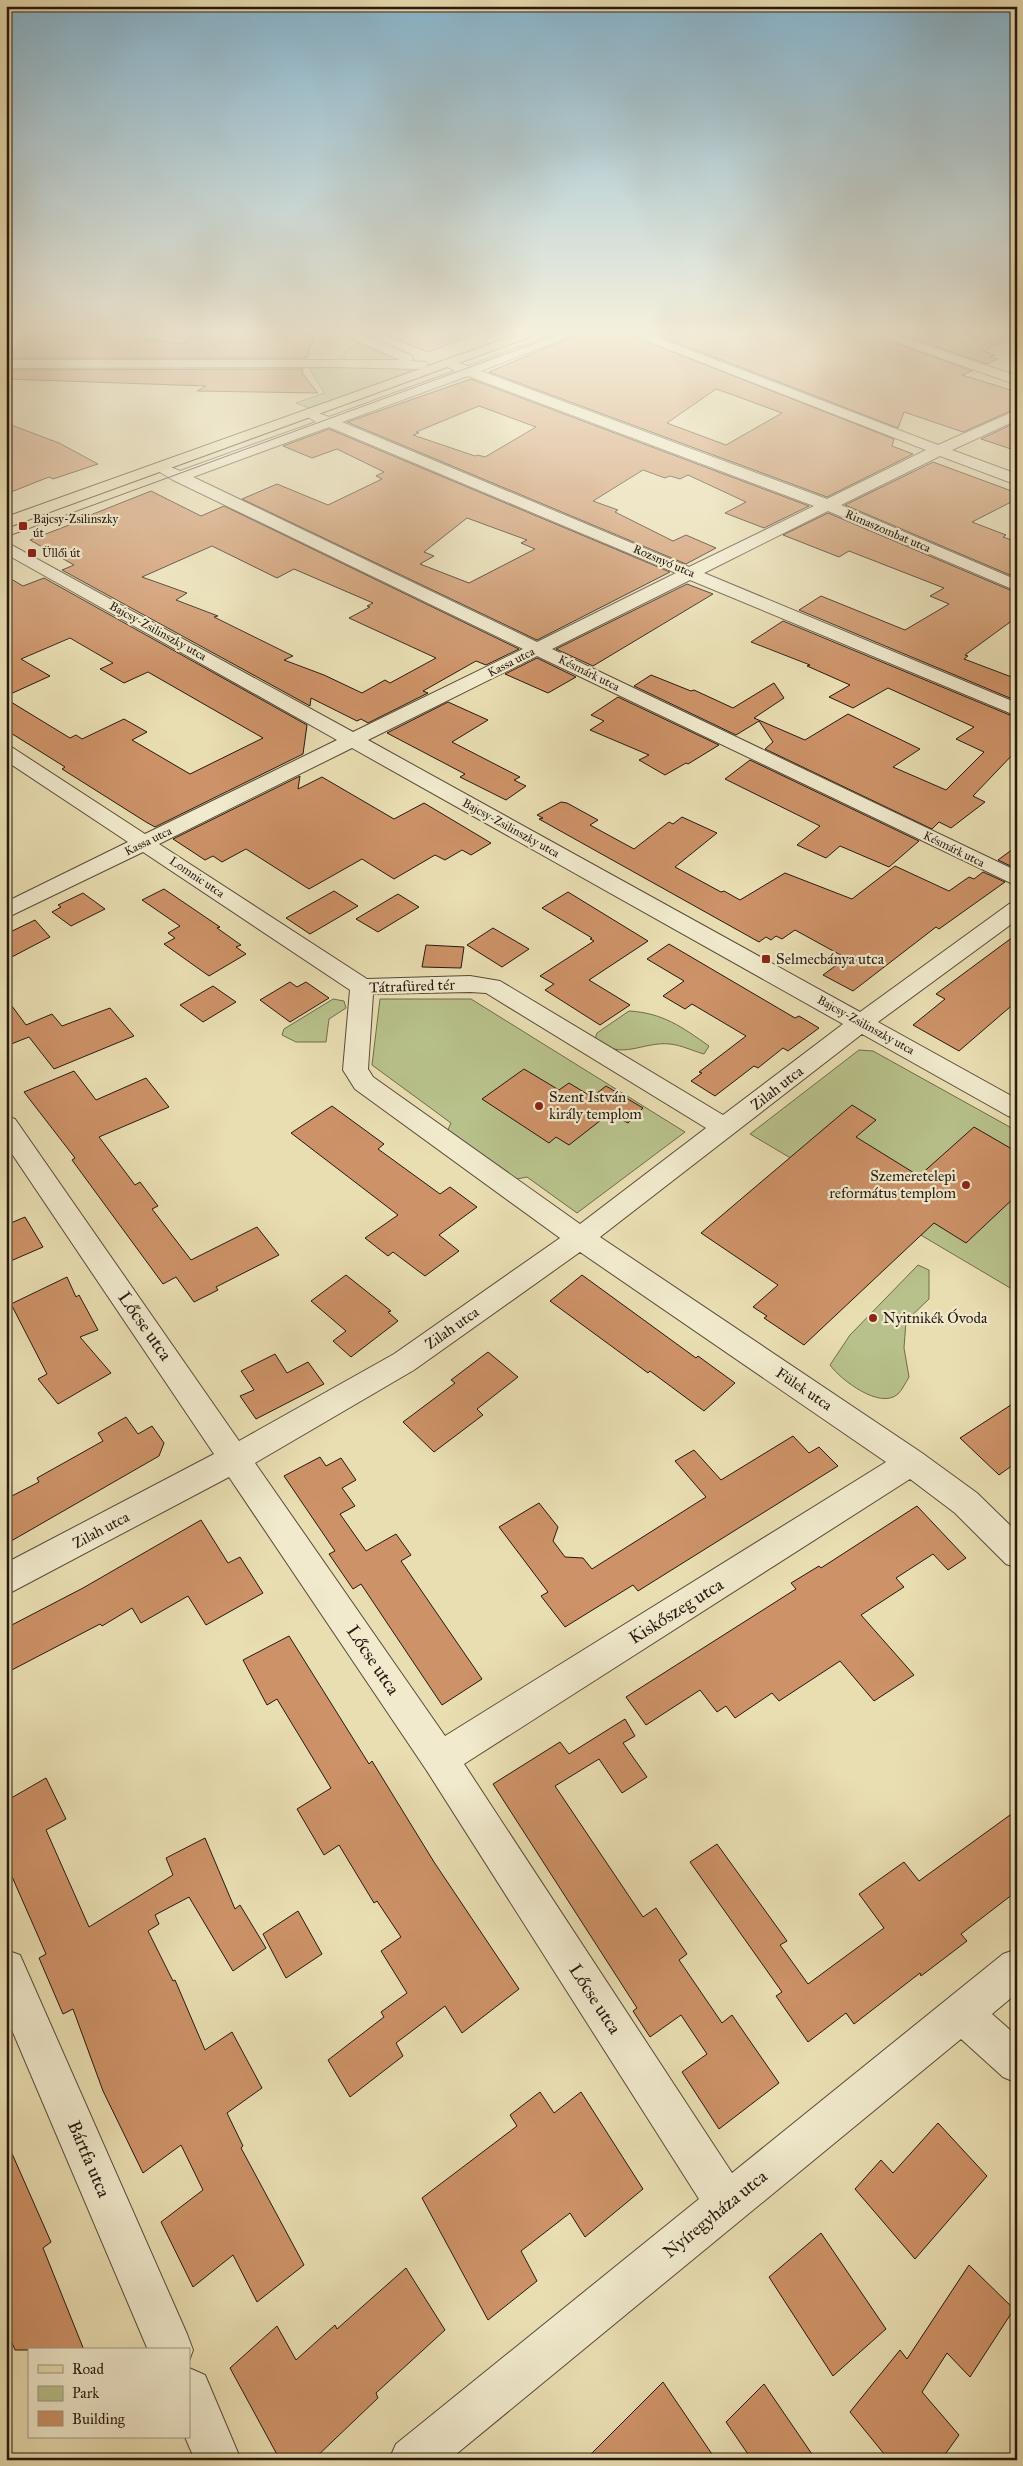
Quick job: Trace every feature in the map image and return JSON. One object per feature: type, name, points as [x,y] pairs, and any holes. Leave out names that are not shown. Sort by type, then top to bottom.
[{"type":"main road","points":[[6,523],[224,445]]},
{"type":"street","points":[[179,477],[266,445]]},
{"type":"street","name":"Rozsnyó utca","points":[[385,445],[692,572],[1017,710]]},
{"type":"street","name":"Rimaszombat utca","points":[[666,445],[827,505],[1017,586]]},
{"type":"street","points":[[926,445],[1017,480]]},
{"type":"street","name":"Kassa utca","points":[[6,911],[950,445]]},
{"type":"street","name":"Késmárk utca","points":[[161,468],[1017,879]]},
{"type":"street","name":"Bajcsy-Zsilinszky utca","points":[[6,546],[1017,1110]]},
{"type":"street","name":"Lomnic utca","points":[[6,752],[362,987]]},
{"type":"street","points":[[863,1023],[1017,909]]},
{"type":"street","name":"Tátrafüred tér","points":[[580,1238],[364,1083],[355,1070],[362,987],[470,984],[492,986],[726,1128]]},
{"type":"street","name":"Zilah utca","points":[[6,1580],[236,1458],[404,1362],[580,1238],[863,1023]]},
{"type":"street","name":"Lőcse utca","points":[[6,1125],[236,1458],[440,1759],[728,2204]]},
{"type":"street","name":"Fülek utca","points":[[580,1238],[911,1462],[966,1503],[1017,1554]]},
{"type":"street","name":"Kiskőszeg utca","points":[[440,1759],[911,1462]]},
{"type":"street","name":"Nyíregyháza utca","points":[[412,2460],[1017,1968]]},
{"type":"street","name":"Bártfa utca","points":[[6,1969],[170,2348]]},
{"type":"street","points":[[962,2014],[1017,2063]]},
{"type":"street","points":[[190,2393],[218,2460]]},
{"type":"green space","points":[[333,999],[344,1001],[346,1008],[329,1019],[326,1042],[296,1042],[282,1035],[284,1029]]},
{"type":"green space","points":[[380,999],[471,999],[685,1132],[577,1213],[527,1177],[507,1181],[445,1136],[451,1123],[372,1065]]},
{"type":"green space","points":[[629,1011],[641,1012],[672,1022],[709,1046],[704,1054],[670,1044],[650,1045],[623,1050],[605,1046],[595,1039],[597,1033]]},
{"type":"green space","points":[[859,1050],[873,1051],[1017,1131],[1017,1292],[750,1134]]},
{"type":"green space","points":[[918,1265],[929,1270],[929,1299],[906,1321],[904,1348],[909,1377],[898,1394],[890,1398],[871,1396],[852,1385],[830,1365],[850,1335]]},
{"type":"building","points":[[6,445],[63,445],[98,464],[53,479],[49,477],[6,494]]},
{"type":"building","points":[[367,445],[670,572],[537,640],[242,499],[277,484],[328,505],[382,479],[376,476],[384,472],[337,449],[312,458],[283,446]],"holes":[[[467,518],[527,540],[521,543],[535,549],[469,583],[420,564],[434,556],[424,552]]]},
{"type":"building","points":[[402,445],[443,445],[475,456],[485,457],[505,445],[647,445],[809,506],[764,528],[725,513],[746,502],[688,475],[680,479],[670,476],[665,478],[643,470],[593,501],[618,510],[615,512],[673,541],[686,535],[716,548],[686,564]]},
{"type":"building","points":[[687,445],[892,445],[913,454],[827,497]]},
{"type":"building","points":[[999,445],[1017,445],[1017,451]]},
{"type":"building","points":[[933,462],[1017,493],[1017,499],[972,522],[1006,535],[1003,537],[1017,542],[1017,578],[845,505]]},
{"type":"building","points":[[151,491],[201,516],[224,506],[519,649],[486,665],[476,661],[423,691],[428,693],[368,723],[361,719],[357,721],[311,698],[310,706],[62,570],[74,565],[30,540],[90,517],[88,516]],"holes":[[[212,546],[277,578],[294,569],[373,603],[367,606],[370,607],[349,618],[436,658],[390,683],[385,680],[362,693],[324,675],[284,660],[293,656],[214,617],[218,616],[176,600],[187,593],[142,577]]]},
{"type":"building","points":[[828,513],[1017,593],[1017,617],[965,655],[968,656],[964,659],[1017,679],[1017,701],[799,610],[821,596],[905,630],[949,604],[930,596],[944,588],[849,551],[839,557],[783,535]]},
{"type":"building","points":[[6,576],[23,586],[44,578],[307,725],[303,754],[155,827],[146,822],[62,769],[65,767],[6,730],[6,699],[70,738],[76,735],[82,739],[124,719],[147,732],[132,740],[190,774],[263,738],[148,672],[124,683],[100,669],[113,663],[70,638],[21,659],[50,676],[6,696]]},
{"type":"building","points":[[687,584],[713,594],[593,666],[556,649]]},
{"type":"building","points":[[783,621],[1017,718],[1017,750],[973,796],[985,802],[951,828],[939,822],[932,829],[765,749],[773,742],[759,721],[736,735],[634,686],[651,675],[691,691],[694,690],[733,708],[774,683],[784,698],[754,718],[805,740],[848,714],[920,749],[893,767],[946,790],[984,752],[956,739],[974,727],[888,688],[853,708],[829,697],[850,685],[807,666],[810,665],[751,642]]},
{"type":"building","points":[[537,658],[576,677],[548,693],[505,674]]},
{"type":"building","points":[[618,697],[719,745],[688,764],[686,763],[665,775],[639,760],[649,755],[590,730],[604,721],[591,715]]},
{"type":"building","points":[[448,702],[488,720],[452,742],[520,777],[514,780],[526,786],[506,800],[460,777],[465,774],[387,733]]},
{"type":"building","points":[[750,760],[919,841],[889,867],[840,846],[826,858],[797,845],[820,826],[725,779]]},
{"type":"building","points":[[300,776],[298,789],[322,777],[394,819],[424,803],[491,843],[471,855],[462,850],[445,860],[435,855],[394,879],[362,859],[309,889],[246,849],[222,862],[213,856],[205,860],[173,839]]},
{"type":"building","points":[[561,802],[567,803],[598,820],[590,825],[634,849],[669,822],[673,824],[682,817],[717,833],[675,867],[740,900],[785,873],[852,899],[895,866],[949,891],[969,877],[974,879],[983,872],[1005,882],[939,929],[936,927],[853,991],[823,975],[846,958],[795,930],[782,939],[776,936],[771,940],[766,937],[759,942],[539,819],[543,818],[537,815]]},
{"type":"building","points":[[1017,846],[1017,869],[998,860]]},
{"type":"building","points":[[164,889],[220,927],[217,928],[241,945],[236,947],[246,954],[209,976],[164,944],[175,938],[168,933],[180,926],[142,900]]},
{"type":"building","points":[[334,891],[358,906],[310,934],[286,918]]},
{"type":"building","points":[[568,892],[648,941],[589,980],[630,1005],[600,1025],[545,990],[554,984],[540,976],[594,941],[542,908]]},
{"type":"building","points":[[83,893],[105,909],[71,926],[52,912],[61,907],[58,905]]},
{"type":"building","points":[[398,894],[419,907],[378,932],[356,919]]},
{"type":"building","points":[[35,920],[50,937],[6,960],[6,934]]},
{"type":"building","points":[[493,928],[529,949],[502,967],[467,945]]},
{"type":"building","points":[[1017,934],[1017,1001],[959,1051],[913,1025],[945,999],[936,994]]},
{"type":"building","points":[[669,944],[795,1018],[799,1016],[819,1028],[788,1051],[783,1048],[758,1068],[754,1066],[715,1096],[691,1081],[702,1073],[699,1072],[746,1036],[692,1004],[685,1009],[663,996],[684,981],[647,959]]},
{"type":"building","points":[[426,945],[464,947],[461,968],[422,967]]},
{"type":"building","points":[[290,982],[297,987],[306,982],[329,998],[290,1022],[260,1000]]},
{"type":"building","points":[[213,986],[236,1002],[203,1022],[180,1005]]},
{"type":"building","points":[[6,998],[26,1025],[52,1014],[62,1026],[110,1008],[134,1036],[54,1069],[29,1037],[6,1046]]},
{"type":"building","name":"Szent István király templom","points":[[524,1069],[559,1090],[569,1083],[592,1097],[606,1086],[643,1108],[628,1123],[610,1113],[569,1145],[556,1137],[549,1143],[482,1099]]},
{"type":"building","points":[[74,1071],[96,1100],[146,1078],[169,1107],[99,1137],[135,1185],[140,1182],[158,1206],[152,1209],[191,1260],[257,1227],[279,1255],[216,1287],[218,1290],[194,1302],[176,1277],[163,1284],[72,1160],[75,1158],[24,1092]]},
{"type":"building","points":[[852,1105],[876,1120],[856,1137],[919,1176],[974,1127],[1017,1152],[1017,1195],[966,1243],[934,1223],[804,1345],[764,1318],[767,1316],[753,1307],[778,1285],[701,1233]]},
{"type":"building","points":[[332,1106],[384,1144],[378,1149],[440,1194],[450,1187],[477,1207],[439,1235],[459,1251],[425,1276],[393,1252],[388,1256],[365,1238],[398,1215],[291,1133]]},
{"type":"building","points":[[25,1217],[43,1247],[6,1263],[6,1225]]},
{"type":"building","points":[[346,1275],[391,1311],[388,1312],[398,1321],[351,1357],[333,1341],[346,1331],[311,1301]]},
{"type":"building","points":[[582,1275],[696,1358],[698,1356],[735,1383],[704,1411],[650,1371],[648,1373],[550,1301]]},
{"type":"building","points":[[67,1277],[76,1297],[79,1295],[98,1330],[80,1337],[111,1373],[58,1404],[38,1379],[47,1374],[11,1304]]},
{"type":"building","points":[[488,1352],[518,1377],[477,1409],[483,1415],[434,1452],[403,1422],[455,1383],[451,1380]]},
{"type":"building","points":[[275,1354],[287,1373],[308,1362],[324,1384],[256,1419],[240,1396],[254,1390],[241,1371]]},
{"type":"building","points":[[1017,1401],[1017,1462],[999,1475],[960,1438]]},
{"type":"building","points":[[126,1417],[138,1434],[152,1426],[164,1443],[159,1456],[6,1544],[6,1499],[39,1482],[37,1478],[103,1441],[98,1433]]},
{"type":"building","points":[[793,1436],[809,1453],[819,1447],[838,1466],[638,1591],[633,1585],[565,1627],[541,1596],[548,1592],[499,1527],[539,1503],[558,1527],[553,1541],[565,1557],[583,1558],[592,1569],[706,1497],[675,1461],[694,1450],[721,1480]]},
{"type":"building","points":[[320,1457],[326,1466],[341,1458],[356,1480],[342,1488],[355,1506],[340,1514],[366,1551],[396,1534],[411,1555],[401,1561],[482,1679],[442,1705],[361,1584],[353,1589],[329,1554],[335,1551],[284,1476]]},
{"type":"building","points":[[917,1506],[966,1558],[948,1570],[933,1554],[896,1578],[904,1587],[861,1615],[914,1675],[874,1701],[840,1661],[779,1701],[772,1693],[735,1718],[726,1706],[717,1712],[700,1690],[646,1725],[626,1697],[796,1589],[791,1583],[819,1566],[821,1568]]},
{"type":"building","points":[[201,1520],[228,1563],[240,1557],[263,1593],[206,1625],[188,1596],[141,1623],[132,1608],[102,1626],[100,1624],[6,1673],[6,1628],[83,1588]]},
{"type":"building","points":[[289,1636],[369,1764],[372,1761],[434,1862],[519,1989],[462,2033],[445,2006],[396,2043],[403,2056],[350,2097],[328,2060],[384,2017],[381,2012],[407,1993],[381,1951],[401,1937],[377,1901],[374,1903],[339,1845],[324,1855],[297,1809],[331,1788],[277,1699],[267,1705],[243,1660]]},
{"type":"building","points":[[625,1719],[635,1736],[623,1743],[647,1777],[622,1793],[599,1759],[555,1786],[643,1917],[656,1908],[687,1954],[679,1960],[722,2023],[732,2015],[779,2083],[719,2129],[682,2072],[707,2054],[681,2015],[650,2037],[633,2011],[637,2008],[493,1784],[560,1742],[569,1754]]},
{"type":"building","points":[[46,1778],[66,1819],[46,1830],[89,1927],[173,1875],[166,1858],[205,1838],[235,1909],[240,1905],[266,1948],[233,1971],[189,1897],[155,1915],[159,1924],[148,1931],[173,1981],[175,1980],[205,2050],[232,2032],[262,2088],[227,2113],[243,2146],[241,2148],[304,2265],[257,2302],[233,2255],[193,2287],[161,2222],[203,2190],[181,2145],[143,2173],[103,2091],[73,2009],[63,2014],[39,1958],[46,1954],[6,1863],[6,1801]]},
{"type":"building","points":[[1017,1810],[1017,1891],[961,1934],[967,1941],[921,1976],[920,1973],[854,2024],[846,2013],[808,2042],[776,1996],[782,1992],[690,1862],[717,1844],[787,1941],[780,1945],[808,1984],[884,1928],[859,1894],[904,1862],[919,1881]]},
{"type":"building","points":[[298,1911],[322,1954],[286,1978],[263,1934]]},
{"type":"building","points":[[540,2092],[554,2113],[581,2092],[643,2189],[585,2237],[570,2213],[521,2251],[537,2281],[488,2320],[422,2198],[517,2126],[510,2115]]},
{"type":"building","points":[[938,2123],[987,2176],[915,2259],[855,2189],[881,2160],[893,2173]]},
{"type":"building","points":[[6,2140],[51,2242],[43,2248],[83,2348],[28,2348],[28,2350],[15,2350],[6,2328]]},
{"type":"building","points":[[821,2233],[886,2329],[833,2376],[769,2277]]},
{"type":"building","points":[[969,2265],[1014,2309],[970,2377],[947,2353],[922,2392],[959,2435],[941,2460],[889,2460],[850,2412],[900,2350],[907,2359]]},
{"type":"building","points":[[406,2268],[445,2330],[376,2393],[378,2398],[313,2460],[280,2460],[230,2368],[277,2326],[296,2360],[335,2325],[337,2329]]},
{"type":"building","points":[[663,2382],[716,2460],[585,2460]]},
{"type":"building","points":[[764,2384],[816,2460],[752,2460],[726,2422]]},
{"type":"tram line","points":[[6,537],[257,445]]},
{"type":"place","name":"Bajcsy-Zsilinszky út","points":[[23,526]]},
{"type":"place","name":"Üllői út","points":[[32,553]]},
{"type":"place","name":"Selmecbánya utca","points":[[766,959]]},
{"type":"place","name":"Szent István király templom","points":[[539,1106]]},
{"type":"place","name":"Szemeretelepi református templom","points":[[966,1185]]},
{"type":"place","name":"Nyitnikék Óvoda","points":[[873,1318]]}]
